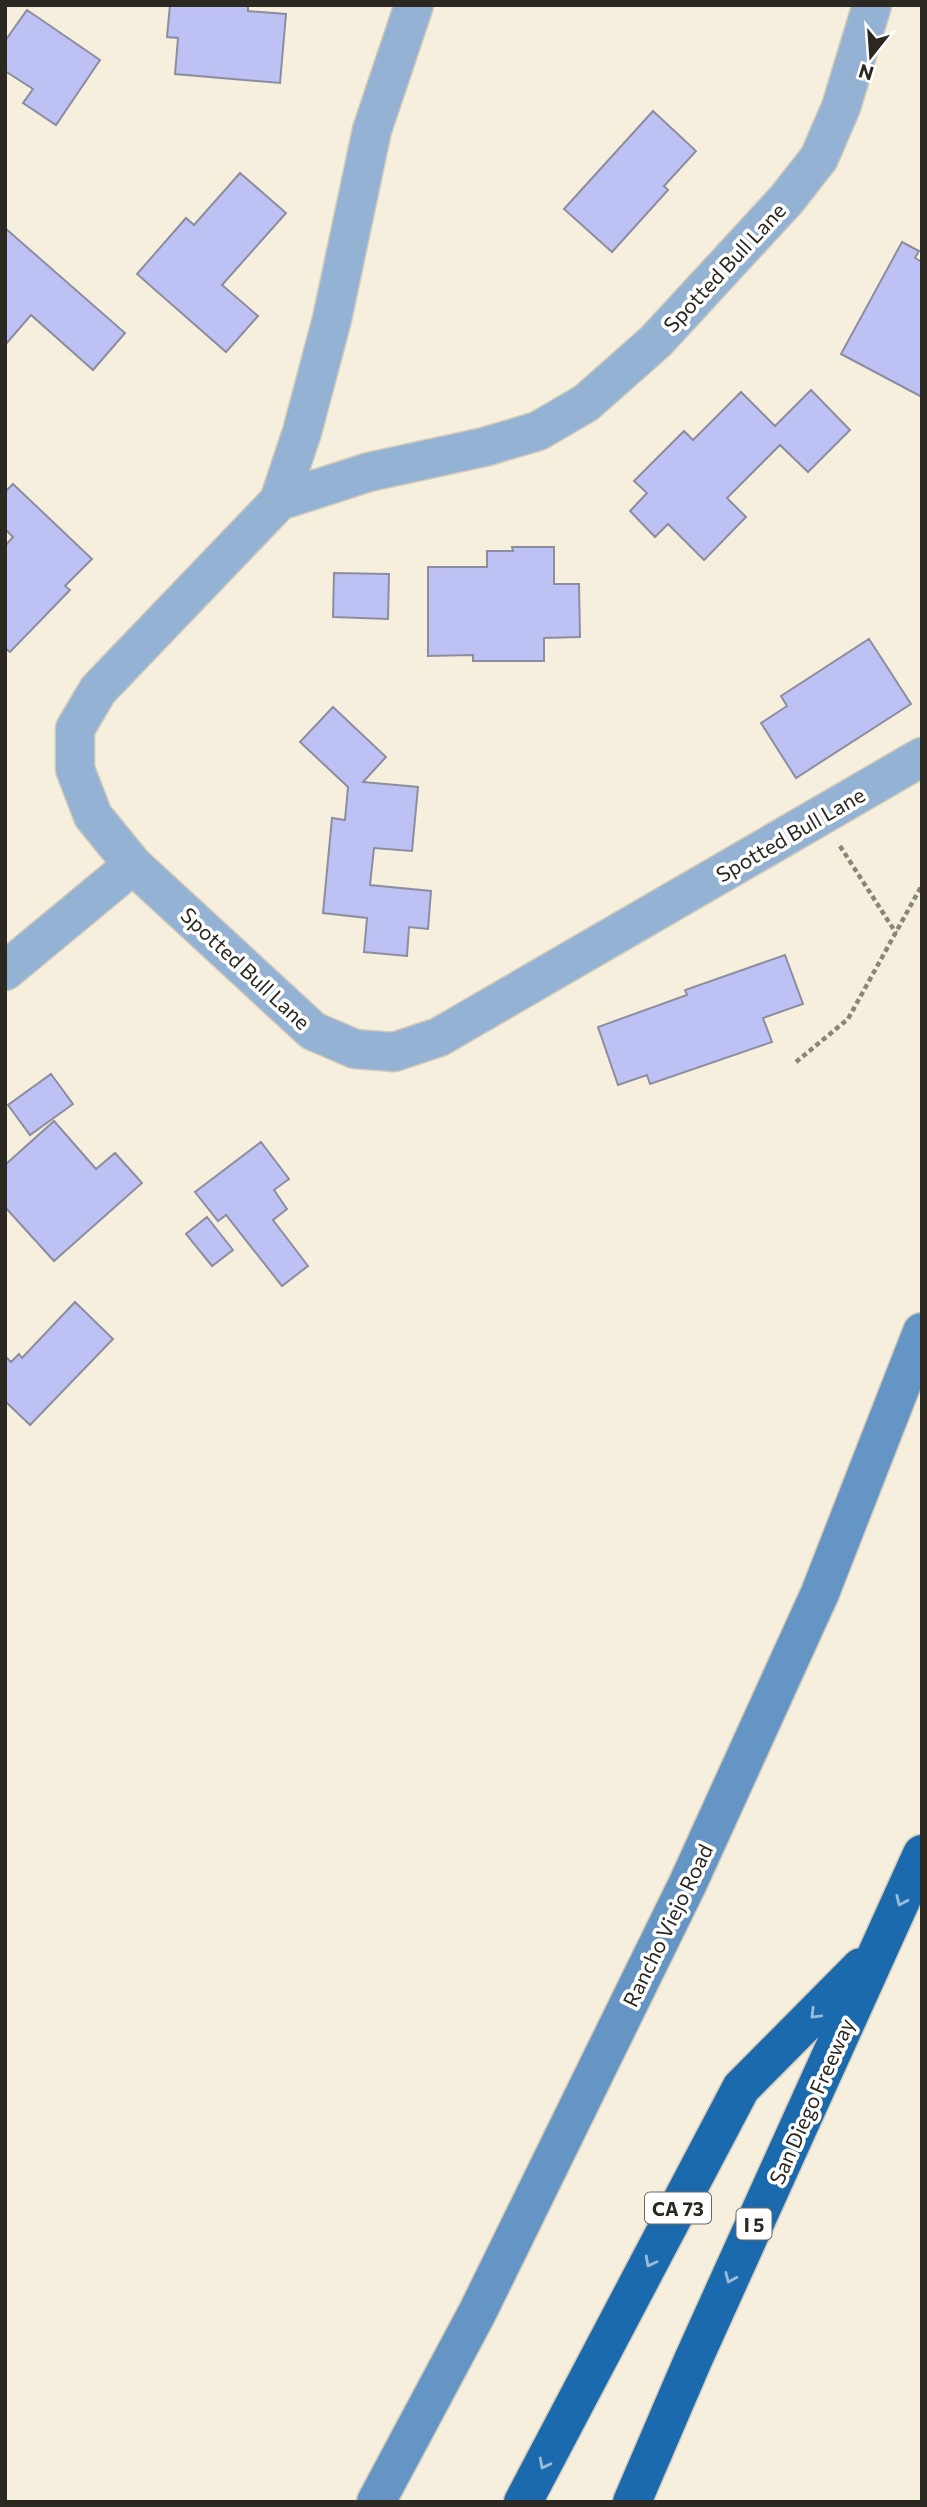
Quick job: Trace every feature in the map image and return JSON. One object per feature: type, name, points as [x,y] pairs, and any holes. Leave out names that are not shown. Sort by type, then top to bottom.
[{"type":"highway","name":"San Diego Freeway","points":[[632,2502],[693,2360],[922,1854]]},
{"type":"highway","name":"CA 73","points":[[523,2502],[741,2088],[880,1948]]},
{"type":"main road","name":"Rancho Viejo Road","points":[[376,2502],[477,2313],[688,1883],[820,1593],[922,1332]]},
{"type":"street","name":"Spotted Bull Lane","points":[[414,5],[372,130],[332,319],[302,432],[279,501],[98,690],[75,729],[75,769],[93,816],[133,865],[313,1031],[355,1049],[394,1052],[439,1037],[922,757]]},
{"type":"street","name":"Spotted Bull Lane","points":[[279,501],[369,472],[484,447],[538,431],[586,403],[656,341],[786,200],[819,158],[841,107],[872,5]]},
{"type":"street","points":[[5,971],[133,865]]},
{"type":"path","points":[[821,816],[896,934]]},
{"type":"path","points":[[796,1062],[848,1019],[922,885]]},
{"type":"building","points":[[170,5],[248,5],[248,11],[286,14],[280,83],[175,74],[178,38],[167,37]]},
{"type":"building","points":[[27,10],[100,60],[56,125],[23,103],[33,89],[5,71],[5,41]]},
{"type":"building","points":[[653,111],[696,151],[664,186],[668,190],[612,252],[564,209]]},
{"type":"building","points":[[240,173],[286,213],[222,285],[258,316],[226,352],[137,274],[186,218],[194,225]]},
{"type":"building","points":[[5,228],[125,333],[93,370],[31,315],[5,345]]},
{"type":"building","points":[[902,242],[919,251],[915,258],[922,262],[922,397],[841,354]]},
{"type":"building","points":[[811,390],[850,430],[808,472],[780,445],[727,498],[746,517],[704,560],[668,524],[655,537],[630,511],[647,493],[634,481],[684,431],[693,440],[741,392],[775,426]]},
{"type":"building","points":[[13,484],[92,559],[65,586],[70,590],[10,652],[5,648],[5,546],[13,537],[5,529],[5,492]]},
{"type":"building","points":[[512,547],[554,547],[554,584],[579,584],[580,637],[544,638],[544,661],[473,661],[473,655],[428,656],[428,567],[487,567],[487,551],[513,551]]},
{"type":"building","points":[[334,573],[389,574],[388,619],[333,617]]},
{"type":"building","points":[[869,639],[911,704],[796,778],[761,723],[787,706],[781,696]]},
{"type":"building","points":[[333,707],[386,757],[363,782],[418,787],[412,851],[374,848],[370,885],[431,891],[428,929],[409,927],[407,956],[364,952],[367,918],[323,913],[332,818],[345,820],[348,787],[300,742]]},
{"type":"building","points":[[785,955],[803,1004],[763,1018],[772,1042],[650,1084],[647,1075],[618,1085],[598,1027],[687,995],[685,990]]},
{"type":"building","points":[[51,1074],[73,1104],[30,1135],[8,1105]]},
{"type":"building","points":[[54,1121],[96,1169],[115,1153],[142,1183],[54,1261],[5,1207],[5,1165]]},
{"type":"building","points":[[261,1142],[289,1179],[274,1190],[287,1209],[273,1220],[308,1266],[282,1286],[226,1215],[218,1221],[195,1192]]},
{"type":"building","points":[[207,1217],[233,1250],[212,1266],[186,1234]]},
{"type":"building","points":[[75,1302],[113,1339],[30,1425],[5,1401],[5,1356],[11,1362],[19,1354],[22,1358]]}]
